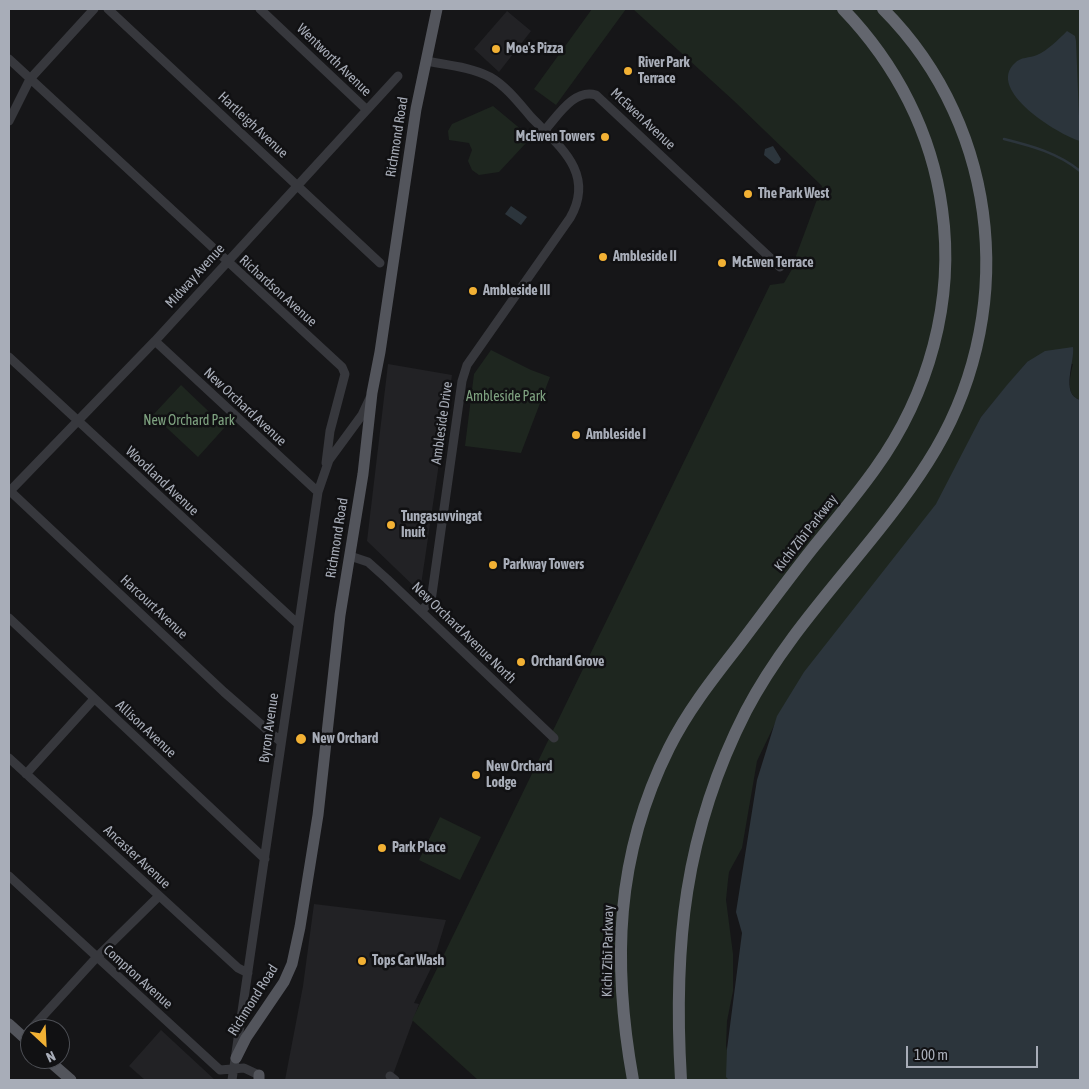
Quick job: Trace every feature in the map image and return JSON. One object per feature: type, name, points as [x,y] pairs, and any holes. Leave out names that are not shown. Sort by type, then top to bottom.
[{"type":"highway","name":"Kichi Zībī Parkway","points":[[633,1080],[621,998],[620,928],[624,888],[632,848],[657,774],[670,744],[696,701],[876,468],[912,406],[936,340],[943,300],[945,258],[942,210],[931,159],[914,112],[891,68],[870,38],[843,9]]},
{"type":"highway","points":[[681,1080],[679,962],[686,893],[701,825],[719,771],[747,710],[772,668],[822,600],[895,509],[929,461],[961,399],[975,358],[982,328],[986,298],[987,243],[982,205],[973,163],[957,118],[935,76],[914,45],[882,9]]},
{"type":"main road","name":"Richmond Road","points":[[235,1063],[246,1038],[284,982],[292,964],[311,866],[340,615],[372,393],[380,352],[416,109],[437,9]]},
{"type":"main road","points":[[9,1024],[20,1030]]},
{"type":"main road","points":[[58,1069],[71,1080]]},
{"type":"street","points":[[9,121],[30,79],[94,9]]},
{"type":"street","name":"Hartleigh Avenue","points":[[108,9],[380,263]]},
{"type":"street","name":"Wentworth Avenue","points":[[260,9],[367,110]]},
{"type":"street","name":"Richardson Avenue","points":[[9,59],[346,374],[330,432],[324,470]]},
{"type":"street","points":[[426,61],[476,72],[494,79],[544,131]]},
{"type":"street","name":"Midway Avenue","points":[[9,491],[155,341],[398,76]]},
{"type":"street","name":"McEwen Avenue","points":[[544,131],[576,97],[586,93],[596,95],[780,267]]},
{"type":"street","name":"Ambleside Drive","points":[[421,611],[431,602],[464,373],[489,332],[570,218],[578,199],[579,183],[573,163],[544,131]]},
{"type":"street","name":"New Orchard Avenue","points":[[155,341],[318,492]]},
{"type":"street","name":"Woodland Avenue","points":[[9,357],[298,624]]},
{"type":"street","name":"Byron Avenue","points":[[232,1080],[265,859],[280,741],[318,492],[324,470],[362,415],[372,393]]},
{"type":"street","name":"Harcourt Avenue","points":[[9,491],[224,692],[280,741]]},
{"type":"street","name":"New Orchard Avenue North","points":[[350,556],[368,562],[554,738]]},
{"type":"street","name":"Allison Avenue","points":[[9,618],[265,859]]},
{"type":"street","points":[[26,774],[94,699]]},
{"type":"street","name":"Ancaster Avenue","points":[[9,758],[240,970],[248,973]]},
{"type":"street","name":"Compton Avenue","points":[[9,876],[220,1070],[235,1063],[259,1078]]},
{"type":"street","points":[[43,1019],[96,958],[159,896]]},
{"type":"shaded area","points":[[507,11],[531,31],[499,72],[474,49]]},
{"type":"shaded area","points":[[1067,31],[1075,36],[1076,41],[1080,141],[1057,130],[1028,110],[1017,98],[1010,86],[1008,74],[1015,63],[1041,53]]},
{"type":"shaded area","points":[[773,146],[781,159],[779,163],[775,164],[764,155],[765,149]]},
{"type":"shaded area","points":[[511,206],[527,217],[521,225],[505,214]]},
{"type":"shaded area","points":[[1073,347],[1070,385],[1074,397],[1080,400],[1080,1080],[729,1080],[726,1077],[727,1049],[742,933],[736,912],[757,780],[777,716],[804,672],[936,504],[981,417],[1027,362],[1045,351]]},
{"type":"shaded area","points":[[388,364],[452,375],[420,592],[367,541]]},
{"type":"shaded area","points":[[314,904],[446,920],[432,966],[414,1003],[419,1004],[391,1080],[285,1080],[303,986]]},
{"type":"shaded area","points":[[161,1030],[215,1080],[145,1080],[129,1066]]},
{"type":"green space","points":[[592,9],[626,9],[556,105],[534,89]]},
{"type":"green space","points":[[633,9],[1080,9],[1080,400],[1075,398],[1070,390],[1073,364],[1027,362],[981,417],[947,490],[782,709],[757,761],[742,848],[729,872],[726,900],[733,954],[733,991],[727,1021],[726,1046],[734,1080],[478,1080],[412,1020],[770,285],[784,283],[795,264],[796,256],[822,186],[734,101]]},
{"type":"green space","points":[[493,106],[523,131],[526,143],[499,172],[479,175],[472,170],[468,161],[472,150],[469,143],[449,140],[448,131],[452,124]]},
{"type":"green space","name":"Ambleside Park","points":[[491,350],[531,370],[550,377],[521,453],[465,446],[474,374]]},
{"type":"green space","name":"New Orchard Park","points":[[181,385],[225,427],[198,457],[153,415]]},
{"type":"green space","points":[[440,817],[481,837],[460,880],[419,860]]},
{"type":"waterway","points":[[1004,139],[1035,147],[1063,159],[1080,171]]},
{"type":"place","name":"Moe's Pizza","points":[[496,49]]},
{"type":"place","name":"River Park Terrace","points":[[628,71]]},
{"type":"place","name":"McEwen Towers","points":[[605,137]]},
{"type":"place","name":"The Park West","points":[[748,194]]},
{"type":"place","name":"Ambleside II","points":[[603,257]]},
{"type":"place","name":"McEwen Terrace","points":[[722,263]]},
{"type":"place","name":"Ambleside III","points":[[473,291]]},
{"type":"place","name":"Ambleside I","points":[[576,435]]},
{"type":"place","name":"Tungasuvvingat Inuit","points":[[391,525]]},
{"type":"place","name":"Parkway Towers","points":[[493,565]]},
{"type":"place","name":"Orchard Grove","points":[[521,662]]},
{"type":"place","name":"New Orchard","points":[[301,739]]},
{"type":"place","name":"New Orchard Lodge","points":[[476,775]]},
{"type":"place","name":"Park Place","points":[[382,848]]},
{"type":"place","name":"Tops Car Wash","points":[[362,961]]}]
